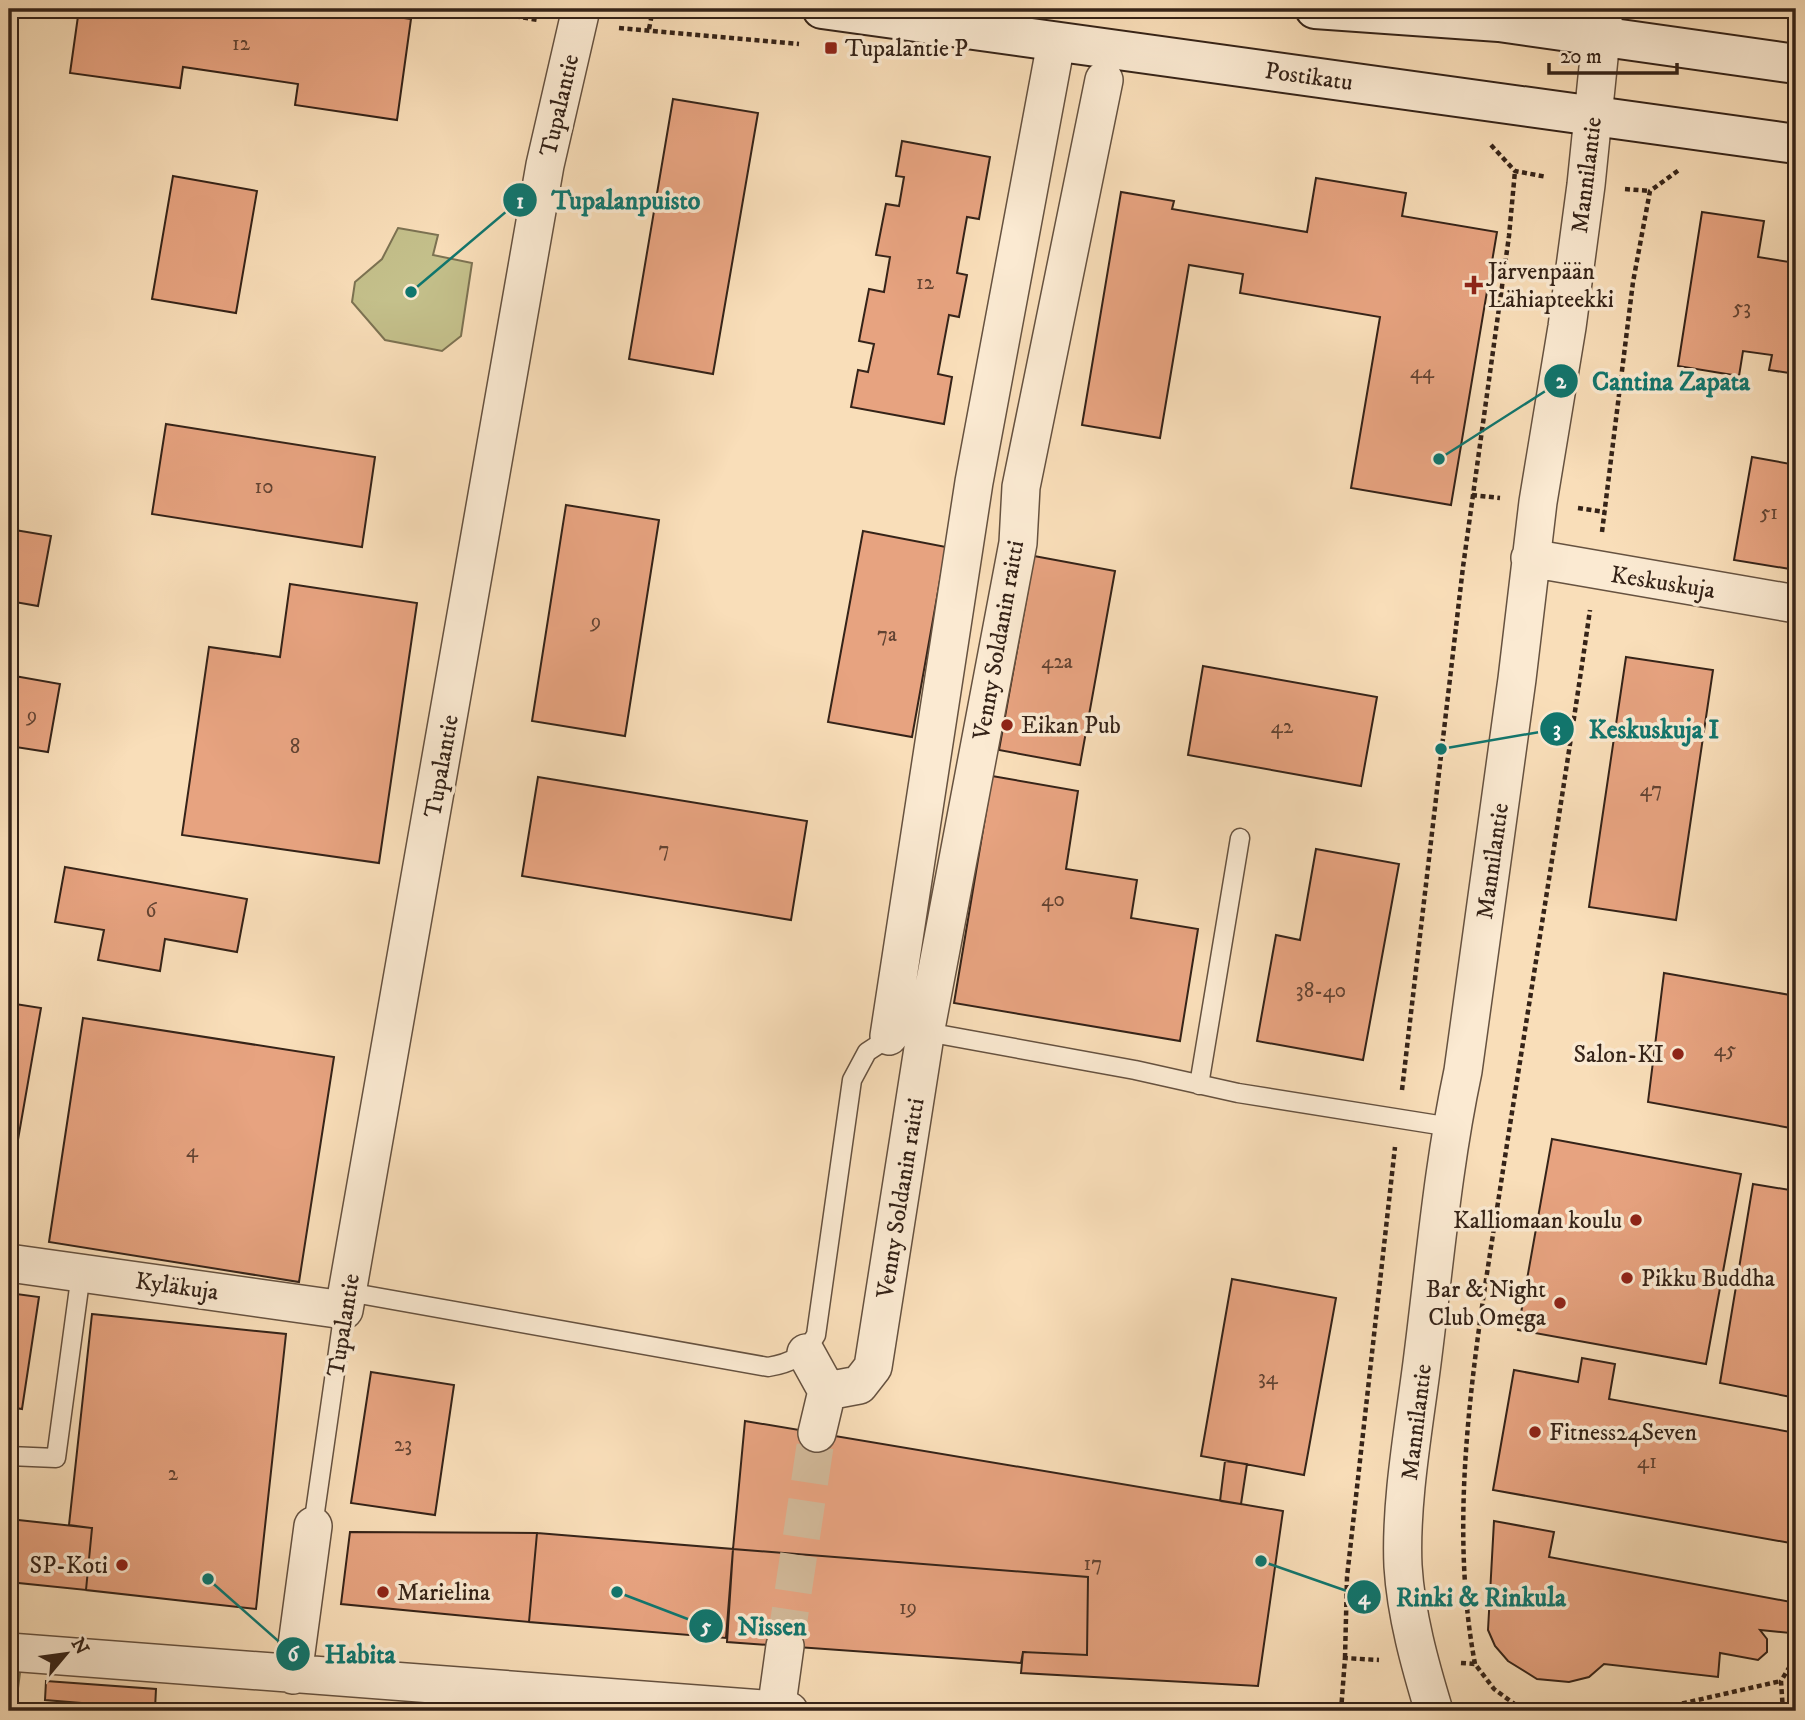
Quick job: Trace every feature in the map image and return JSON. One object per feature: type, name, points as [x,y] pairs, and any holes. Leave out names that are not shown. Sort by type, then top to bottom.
[{"type":"street","name":"Postikatu","points":[[822,9],[1796,144]]},
{"type":"street","points":[[1315,9],[1499,22],[1603,22],[1796,64]]},
{"type":"street","name":"Tupalantie","points":[[346,1301],[545,165],[579,18]]},
{"type":"street","name":"Mannilantie","points":[[1434,1711],[1419,1662],[1403,1566],[1409,1462],[1451,1127],[1465,1058],[1517,679],[1530,558],[1567,327],[1603,22]]},
{"type":"street","name":"Venny Soldanin raitti","points":[[889,1036],[974,482],[1056,43]]},
{"type":"street","name":"Venny Soldanin raitti","points":[[827,1391],[859,1385],[873,1367],[926,1032],[1018,542],[1021,487],[1104,80]]},
{"type":"street","name":"Keskuskuja","points":[[1530,558],[1796,604]]},
{"type":"street","name":"Kyläkuja","points":[[9,1263],[346,1301]]},
{"type":"street","points":[[806,1353],[827,1391],[817,1433]]},
{"type":"street","points":[[293,1675],[313,1526]]},
{"type":"street","points":[[9,1652],[781,1711],[785,1646]]},
{"type":"lane","points":[[1199,1085],[1240,838]]},
{"type":"lane","points":[[346,1301],[768,1367],[787,1364],[806,1353],[816,1335],[852,1080],[867,1052],[889,1036],[916,1030],[1135,1070],[1199,1085],[1451,1127]]},
{"type":"lane","points":[[9,1456],[56,1458],[81,1273]]},
{"type":"lane","name":"Tupalantie","points":[[313,1526],[346,1301]]},
{"type":"path","points":[[473,9],[579,18]]},
{"type":"path","points":[[649,29],[653,9]]},
{"type":"path","points":[[1788,9],[1796,10]]},
{"type":"path","points":[[1475,1664],[1468,1626],[1464,1543],[1468,1430],[1488,1269],[1596,571],[1633,282],[1650,191],[1687,165]]},
{"type":"path","points":[[1345,1658],[1347,1577],[1399,1118],[1463,567],[1509,236],[1515,171]]},
{"type":"path","points":[[1783,1711],[1781,1681],[1796,1656]]},
{"type":"path","points":[[1649,1711],[1781,1681]]},
{"type":"shaded area","points":[[398,228],[438,235],[433,255],[472,263],[461,336],[442,351],[385,340],[352,302],[355,282],[382,259]]},
{"type":"shaded area","points":[[9,1673],[20,1673],[15,1711],[9,1711]]},
{"type":"building","points":[[79,9],[342,9],[411,19],[397,120],[295,105],[298,84],[183,67],[180,88],[70,73]]},
{"type":"building","points":[[673,99],[758,113],[713,374],[629,359]]},
{"type":"building","points":[[902,141],[990,157],[979,219],[967,217],[957,273],[967,275],[959,317],[949,315],[938,374],[952,377],[944,424],[851,407],[858,370],[868,372],[874,344],[859,341],[869,289],[884,292],[890,257],[876,255],[886,204],[899,206],[904,177],[896,176]]},
{"type":"building","points":[[173,176],[257,191],[236,313],[152,299]]},
{"type":"building","points":[[1316,178],[1406,193],[1402,216],[1497,232],[1451,505],[1351,488],[1380,317],[1240,293],[1243,274],[1189,265],[1160,438],[1082,425],[1121,192],[1174,201],[1172,209],[1307,232]]},
{"type":"building","points":[[1702,212],[1764,221],[1758,257],[1796,263],[1796,374],[1769,370],[1772,355],[1743,351],[1739,376],[1678,366]]},
{"type":"building","points":[[166,424],[375,457],[362,547],[152,514]]},
{"type":"building","points":[[1752,457],[1796,465],[1796,570],[1734,560]]},
{"type":"building","points":[[566,505],[659,520],[625,736],[532,721]]},
{"type":"building","points":[[9,529],[51,536],[38,606],[9,601]]},
{"type":"building","points":[[863,531],[946,547],[912,737],[828,722]]},
{"type":"building","points":[[1034,556],[1115,571],[1080,765],[999,750]]},
{"type":"building","points":[[290,584],[417,603],[379,863],[182,835],[209,647],[280,657]]},
{"type":"building","points":[[1626,657],[1713,670],[1676,920],[1589,907]]},
{"type":"building","points":[[1203,666],[1377,697],[1361,786],[1188,755]]},
{"type":"building","points":[[9,675],[60,684],[48,752],[9,746]]},
{"type":"building","points":[[992,776],[1078,791],[1066,869],[1137,880],[1131,918],[1198,929],[1180,1041],[954,1003]]},
{"type":"building","points":[[538,777],[807,821],[791,920],[522,876]]},
{"type":"building","points":[[1316,849],[1399,864],[1363,1060],[1257,1041],[1276,935],[1300,940]]},
{"type":"building","points":[[65,867],[247,899],[237,952],[165,939],[160,971],[98,960],[104,930],[55,922]]},
{"type":"building","points":[[1664,973],[1796,996],[1796,1129],[1648,1102]]},
{"type":"building","points":[[9,1003],[41,1008],[9,1191]]},
{"type":"building","points":[[83,1018],[334,1057],[299,1282],[49,1242]]},
{"type":"building","points":[[1552,1139],[1741,1174],[1706,1364],[1518,1330]]},
{"type":"building","points":[[1753,1184],[1796,1191],[1796,1398],[1720,1383]]},
{"type":"building","points":[[1232,1279],[1336,1298],[1304,1475],[1201,1456]]},
{"type":"building","points":[[9,1293],[39,1297],[22,1409],[9,1407]]},
{"type":"building","points":[[92,1314],[286,1334],[256,1609],[86,1590],[92,1528],[69,1525]]},
{"type":"building","points":[[1582,1358],[1615,1364],[1609,1399],[1796,1433],[1796,1544],[1493,1490],[1514,1370],[1578,1382]]},
{"type":"building","points":[[371,1372],[454,1385],[435,1515],[351,1503]]},
{"type":"building","points":[[745,1421],[1283,1511],[1258,1686],[1021,1673],[1023,1652],[1087,1655],[1088,1577],[733,1549]]},
{"type":"building","points":[[1225,1461],[1247,1464],[1241,1504],[1220,1501]]},
{"type":"building","points":[[9,1519],[92,1528],[86,1590],[9,1582]]},
{"type":"building","points":[[1494,1521],[1554,1532],[1549,1557],[1791,1602],[1790,1633],[1760,1630],[1767,1639],[1767,1652],[1758,1660],[1720,1653],[1718,1677],[1604,1664],[1589,1677],[1569,1682],[1537,1679],[1508,1661],[1495,1646],[1488,1630]]},
{"type":"building","points":[[350,1532],[537,1533],[529,1622],[341,1604]]},
{"type":"building","points":[[537,1533],[733,1549],[726,1638],[529,1622]]},
{"type":"building","points":[[733,1549],[1088,1577],[1087,1655],[1023,1652],[1021,1663],[727,1642]]},
{"type":"building","points":[[46,1681],[156,1689],[155,1709],[45,1700]]},
{"type":"tunnel","points":[[785,1646],[817,1433]]},
{"type":"place","name":"Tupalantie P","points":[[831,48]]},
{"type":"place","name":"Järvenpään Lähiapteekki","points":[[1474,285]]},
{"type":"place","name":"Tupalanpuisto","points":[[411,292]]},
{"type":"place","name":"Cantina Zapata","points":[[1439,459]]},
{"type":"place","name":"Eikan Pub","points":[[1007,725]]},
{"type":"place","name":"Keskuskuja I","points":[[1441,749]]},
{"type":"place","name":"Salon-KI","points":[[1678,1054]]},
{"type":"place","name":"Kalliomaan koulu","points":[[1636,1220]]},
{"type":"place","name":"Pikku Buddha","points":[[1627,1278]]},
{"type":"place","name":"Bar & Night Club Omega","points":[[1560,1303]]},
{"type":"place","name":"Fitness24Seven","points":[[1535,1432]]},
{"type":"place","name":"Rinki & Rinkula","points":[[1261,1561]]},
{"type":"place","name":"SP-Koti","points":[[122,1565]]},
{"type":"place","name":"Habita","points":[[208,1579]]},
{"type":"place","name":"Marielina","points":[[383,1592]]},
{"type":"place","name":"Nissen","points":[[617,1592]]}]
